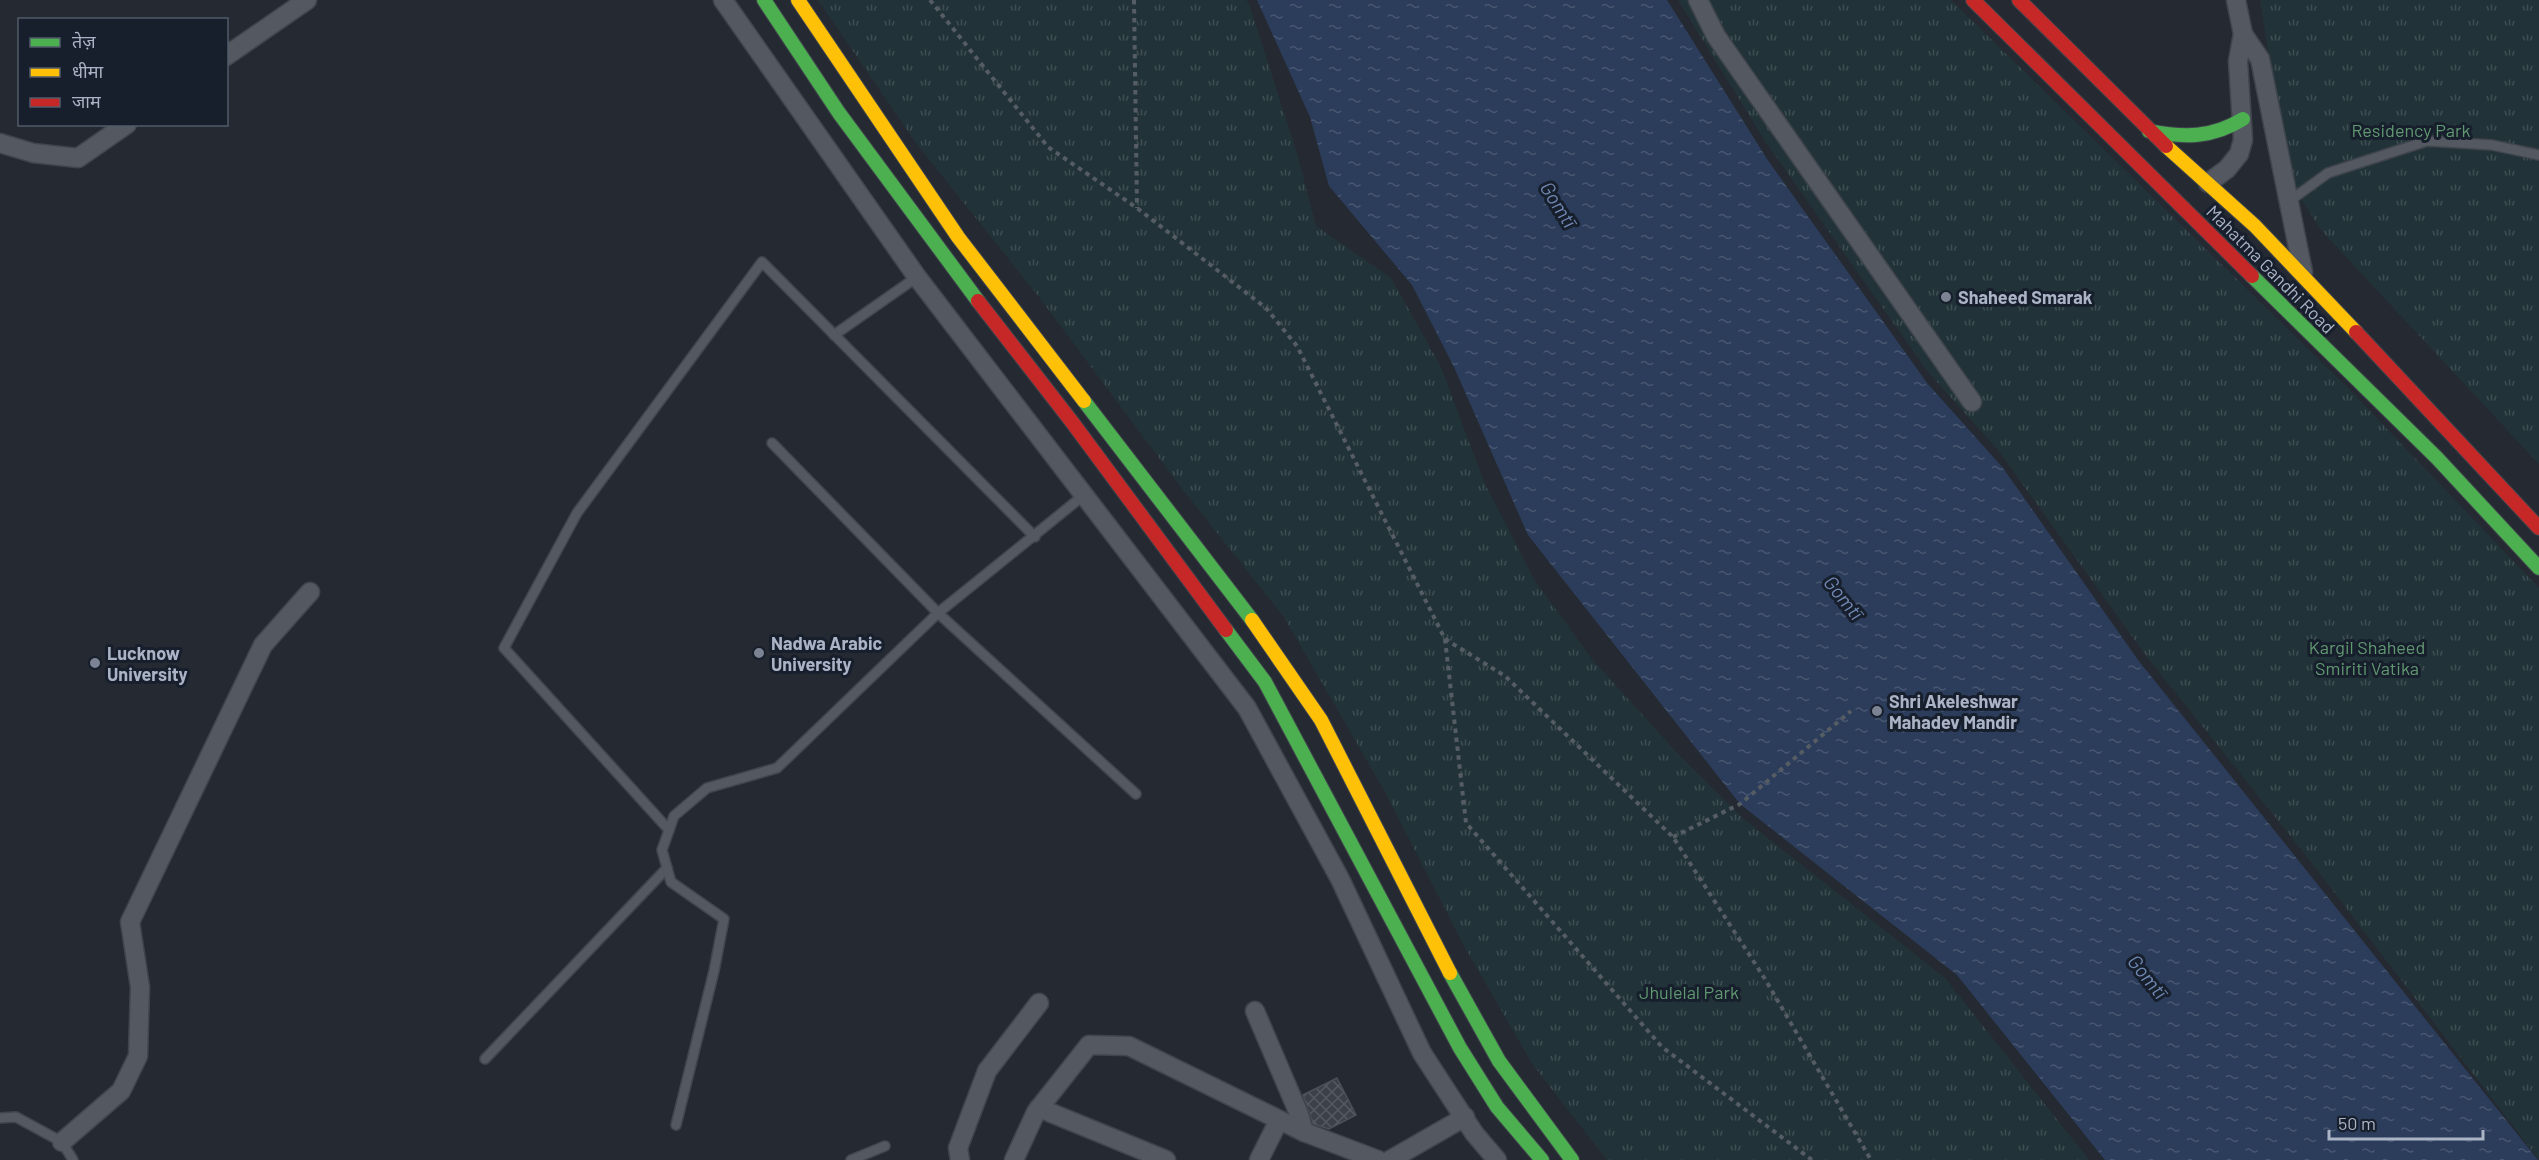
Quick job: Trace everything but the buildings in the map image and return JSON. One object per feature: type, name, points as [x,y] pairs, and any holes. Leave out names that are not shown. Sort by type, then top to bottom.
[{"type":"street","points":[[228,55],[307,0]]},
{"type":"street","points":[[723,0],[917,277],[1247,708],[1340,879],[1422,1053],[1474,1133],[1497,1160]]},
{"type":"street","points":[[764,0],[839,113],[941,253],[1072,422],[1265,681],[1460,1048],[1497,1107],[1542,1160]]},
{"type":"street","points":[[798,0],[958,237],[1247,613],[1321,720],[1428,934],[1499,1061],[1572,1160]]},
{"type":"street","points":[[1698,0],[1716,36],[1972,402]]},
{"type":"street","name":"Mahatma Gandhi Road","points":[[1973,0],[2437,458],[2539,568]]},
{"type":"street","name":"Mahatma Gandhi Road","points":[[2019,0],[2149,131],[2255,226],[2539,528]]},
{"type":"street","points":[[2208,183],[2227,169],[2239,154],[2243,140],[2238,61],[2243,34],[2236,0]]},
{"type":"street","points":[[2243,34],[2260,59],[2304,276]]},
{"type":"street","points":[[2149,131],[2192,138],[2211,135],[2230,128],[2242,119]]},
{"type":"street","points":[[0,142],[33,153],[78,158],[124,126]]},
{"type":"street","points":[[62,1142],[121,1091],[138,1056],[140,987],[130,922],[263,645],[310,592]]},
{"type":"street","points":[[960,1160],[958,1148],[987,1071],[1039,1003]]},
{"type":"street","points":[[1255,1011],[1299,1114],[1304,1132]]},
{"type":"street","points":[[1014,1160],[1040,1108],[1089,1045],[1109,1044],[1129,1046],[1304,1132],[1378,1160]]},
{"type":"street","points":[[1040,1108],[1166,1160]]},
{"type":"street","points":[[1390,1160],[1465,1118]]},
{"type":"street","points":[[1259,1160],[1279,1120]]},
{"type":"lane","points":[[2288,202],[2328,173],[2427,141],[2492,145],[2539,155]]},
{"type":"lane","points":[[669,830],[504,648],[577,513],[762,262],[1035,537]]},
{"type":"lane","points":[[834,335],[917,277]]},
{"type":"lane","points":[[772,442],[938,613],[1136,794]]},
{"type":"lane","points":[[676,1125],[714,971],[724,919],[671,882],[662,850],[675,816],[707,788],[777,768],[938,613],[1035,537],[1084,495]]},
{"type":"lane","points":[[485,1059],[667,868]]},
{"type":"lane","points":[[0,1118],[16,1117],[62,1142],[74,1160]]},
{"type":"lane","points":[[851,1160],[885,1146]]},
{"type":"path","points":[[930,0],[1048,147],[1137,208],[1266,308],[1297,346],[1445,639],[1466,823],[1662,1047],[1812,1160]]},
{"type":"path","points":[[1134,0],[1137,208]]},
{"type":"path","points":[[1445,639],[1505,676],[1673,837],[1765,979],[1871,1160]]},
{"type":"path","points":[[1673,837],[1740,804],[1851,711]]},
{"type":"green space","name":"Jhulelal Park","points":[[818,0],[1246,0],[1296,150],[1316,226],[1391,278],[1440,365],[1484,482],[1535,581],[1592,659],[1678,754],[1745,820],[1945,978],[2089,1160],[1607,1160],[1533,1065],[1463,944],[1385,792],[1284,617],[1183,490],[1039,297],[916,143]]},
{"type":"green space","name":"Kargil Shaheed Smiriti Vatika","points":[[1678,0],[1951,0],[2347,387],[2539,588],[2539,1160],[2304,853],[2147,657],[1998,450],[1928,372],[1767,144]]},
{"type":"green space","name":"Residency Park","points":[[2260,0],[2539,0],[2539,464],[2321,230],[2289,180]]},
{"type":"water","name":"Gomtī","points":[[1257,0],[1667,0],[1767,159],[1927,383],[2003,468],[2138,660],[2538,1160],[2105,1160],[1957,975],[1740,804],[1528,535],[1454,367],[1412,285],[1329,186],[1310,117]]},
{"type":"traffic: fast","points":[[764,0],[839,113],[978,301]]},
{"type":"traffic: fast","points":[[2149,131],[2174,135],[2198,135],[2220,130],[2243,119]]},
{"type":"traffic: fast","points":[[2252,276],[2437,458],[2539,568]]},
{"type":"traffic: fast","points":[[1084,401],[1252,620]]},
{"type":"traffic: fast","points":[[1226,630],[1265,682],[1460,1048],[1497,1107],[1542,1160]]},
{"type":"traffic: fast","points":[[1450,973],[1499,1061],[1572,1160]]},
{"type":"traffic: slow","points":[[798,0],[958,237],[1084,401]]},
{"type":"traffic: slow","points":[[2166,146],[2255,226],[2356,332]]},
{"type":"traffic: slow","points":[[1252,620],[1321,720],[1450,973]]},
{"type":"traffic: jam","points":[[1973,0],[2252,276]]},
{"type":"traffic: jam","points":[[2019,0],[2166,146]]},
{"type":"traffic: jam","points":[[978,301],[1072,422],[1226,630]]},
{"type":"traffic: jam","points":[[2356,332],[2539,528]]},
{"type":"place","name":"Shaheed Smarak","points":[[1946,297]]},
{"type":"place","name":"Nadwa Arabic University","points":[[759,653]]},
{"type":"place","name":"Lucknow University","points":[[95,663]]},
{"type":"place","name":"Shri Akeleshwar Mahadev Mandir","points":[[1877,711]]}]
